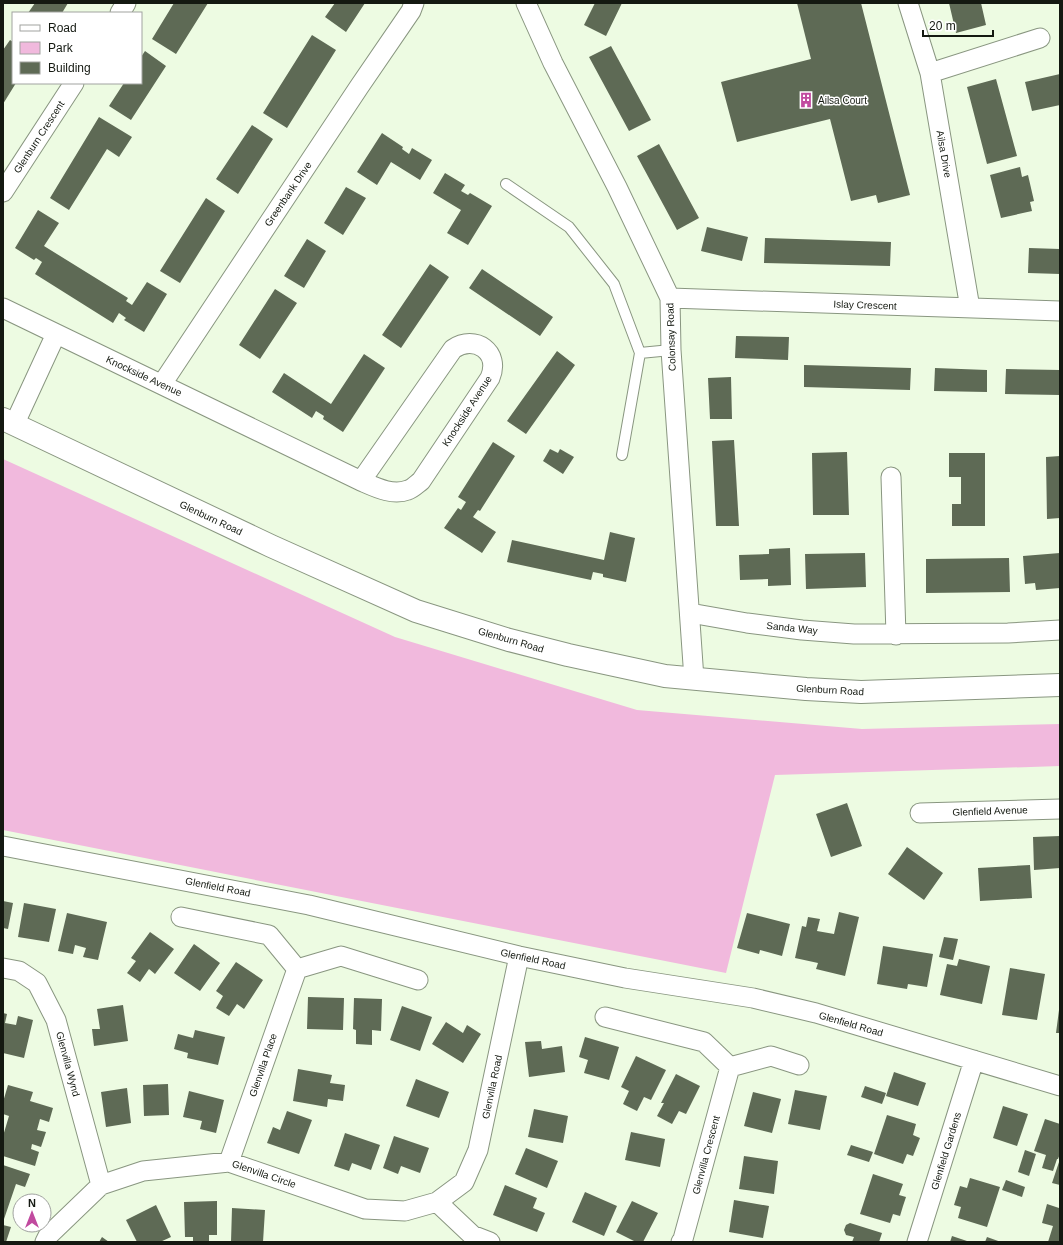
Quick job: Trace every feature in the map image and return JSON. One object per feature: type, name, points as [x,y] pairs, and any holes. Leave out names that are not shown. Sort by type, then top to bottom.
[{"type":"street","points":[[121,12],[126,3]]},
{"type":"street","name":"Greenbank Drive","points":[[162,384],[411,11],[414,3]]},
{"type":"street","name":"Colonsay Road","points":[[526,3],[553,62],[617,187],[670,298],[671,350],[694,679]]},
{"type":"street","name":"Ailsa Drive","points":[[908,3],[930,74],[970,308]]},
{"type":"street","points":[[930,74],[1040,38]]},
{"type":"street","name":"Glenburn Crescent","points":[[3,192],[73,84]]},
{"type":"street","name":"Islay Crescent","points":[[670,298],[1060,311]]},
{"type":"street","name":"Knockside Avenue","points":[[3,308],[361,481],[394,493],[409,490],[421,480],[490,378],[493,371],[493,362],[490,354],[484,347],[477,344],[468,343],[453,349],[361,481]]},
{"type":"street","points":[[9,422],[56,334]]},
{"type":"street","name":"Glenburn Road","points":[[9,422],[271,546],[416,611],[509,640],[568,655],[664,676],[806,689],[861,692],[1060,685]]},
{"type":"street","points":[[891,477],[896,635]]},
{"type":"street","name":"Sanda Way","points":[[690,613],[747,623],[802,630],[854,634],[896,635],[1008,633],[1060,630]]},
{"type":"street","name":"Glenfield Avenue","points":[[920,813],[1060,809]]},
{"type":"street","name":"Glenfield Road","points":[[3,846],[309,905],[519,956],[625,978],[760,1000],[816,1013],[1060,1086]]},
{"type":"street","points":[[181,917],[269,935],[297,969],[341,956],[418,980]]},
{"type":"street","name":"Glenvilla Road","points":[[437,1202],[464,1182],[478,1150],[519,956]]},
{"type":"street","name":"Glenvilla Wynd","points":[[3,968],[19,971],[37,983],[56,1020],[101,1185]]},
{"type":"street","name":"Glenvilla Place","points":[[229,1162],[297,969]]},
{"type":"street","points":[[605,1017],[704,1042],[730,1067],[771,1056],[799,1065]]},
{"type":"street","name":"Glenfield Gardens","points":[[918,1242],[974,1060]]},
{"type":"street","name":"Glenvilla Crescent","points":[[681,1242],[730,1067]]},
{"type":"street","name":"Glenvilla Circle","points":[[45,1242],[48,1236],[101,1185],[143,1171],[229,1162],[365,1209],[405,1211],[437,1202]]},
{"type":"street","points":[[437,1202],[472,1235],[490,1242]]},
{"type":"lane","points":[[506,184],[569,227],[614,284],[640,353],[622,455]]},
{"type":"lane","points":[[640,353],[671,350]]},
{"type":"green space","points":[[3,459],[395,637],[637,710],[862,729],[1060,724],[1060,766],[775,775],[726,973],[3,830]]},
{"type":"building","points":[[35,3],[68,3],[63,12],[29,12]]},
{"type":"building","points":[[174,3],[208,3],[176,54],[152,39]]},
{"type":"building","points":[[335,3],[365,3],[346,32],[325,17]]},
{"type":"building","points":[[595,3],[622,3],[606,36],[584,25]]},
{"type":"building","name":"Ailsa Court","points":[[797,3],[861,3],[910,195],[878,203],[876,195],[851,201],[830,119],[737,142],[721,82],[811,59]]},
{"type":"building","points":[[949,3],[981,3],[986,25],[956,33]]},
{"type":"building","points":[[312,35],[336,50],[287,128],[263,113]]},
{"type":"building","points":[[10,40],[12,41],[12,84],[15,84],[3,104],[3,50]]},
{"type":"building","points":[[611,46],[651,120],[629,131],[589,57]]},
{"type":"building","points":[[145,51],[166,66],[131,120],[109,106],[123,84],[142,84],[142,56]]},
{"type":"building","points":[[1060,74],[1060,105],[1032,111],[1025,82]]},
{"type":"building","points":[[996,79],[1017,156],[987,164],[967,87]]},
{"type":"building","points":[[99,117],[132,137],[119,157],[107,149],[69,210],[50,198]]},
{"type":"building","points":[[252,125],[273,139],[238,194],[216,179]]},
{"type":"building","points":[[382,133],[403,147],[402,149],[409,154],[412,148],[432,160],[420,180],[391,162],[377,185],[357,172]]},
{"type":"building","points":[[659,144],[699,218],[677,230],[637,156]]},
{"type":"building","points":[[1020,167],[1022,177],[1028,175],[1034,201],[1030,202],[1032,211],[1001,218],[990,175]]},
{"type":"building","points":[[445,173],[465,185],[461,191],[468,195],[470,193],[492,206],[468,245],[447,233],[461,210],[433,193]]},
{"type":"building","points":[[346,187],[366,198],[343,235],[324,223]]},
{"type":"building","points":[[206,198],[225,211],[180,283],[160,271]]},
{"type":"building","points":[[38,210],[59,223],[44,246],[128,298],[126,301],[132,305],[147,282],[167,294],[144,332],[124,320],[126,318],[119,313],[113,323],[35,274],[42,262],[36,258],[34,260],[15,248]]},
{"type":"building","points":[[707,227],[748,237],[742,261],[701,251]]},
{"type":"building","points":[[765,238],[891,242],[890,266],[764,263]]},
{"type":"building","points":[[307,239],[326,251],[304,288],[284,276]]},
{"type":"building","points":[[1029,248],[1060,249],[1060,274],[1028,273]]},
{"type":"building","points":[[430,264],[449,277],[401,348],[382,335]]},
{"type":"building","points":[[482,269],[553,317],[540,336],[469,288]]},
{"type":"building","points":[[275,289],[297,303],[260,359],[239,345]]},
{"type":"building","points":[[736,336],[789,337],[788,360],[735,358]]},
{"type":"building","points":[[557,351],[575,365],[526,434],[507,421]]},
{"type":"building","points":[[364,354],[385,368],[343,432],[323,419],[324,416],[316,411],[312,418],[272,392],[284,373],[331,404]]},
{"type":"building","points":[[804,365],[911,368],[910,390],[804,387]]},
{"type":"building","points":[[935,368],[987,370],[987,392],[934,391]]},
{"type":"building","points":[[1006,369],[1060,370],[1060,395],[1005,394]]},
{"type":"building","points":[[731,377],[732,419],[710,419],[708,378]]},
{"type":"building","points":[[734,440],[739,526],[716,526],[712,441]]},
{"type":"building","points":[[493,442],[515,456],[480,511],[478,510],[473,517],[496,532],[482,553],[444,528],[458,508],[461,510],[466,502],[458,497]]},
{"type":"building","points":[[550,449],[558,453],[560,449],[574,457],[563,474],[543,461]]},
{"type":"building","points":[[847,452],[849,515],[813,515],[812,453]]},
{"type":"building","points":[[949,453],[985,453],[985,526],[952,526],[952,504],[961,504],[961,477],[949,477]]},
{"type":"building","points":[[1060,456],[1060,518],[1047,519],[1046,457]]},
{"type":"building","points":[[610,532],[635,538],[626,582],[603,577],[603,574],[593,572],[591,580],[507,562],[512,540],[604,560]]},
{"type":"building","points":[[790,548],[791,585],[768,586],[768,579],[740,580],[739,555],[769,554],[769,549]]},
{"type":"building","points":[[865,553],[866,587],[806,589],[805,554]]},
{"type":"building","points":[[1060,553],[1060,588],[1036,590],[1035,583],[1025,584],[1023,556]]},
{"type":"building","points":[[1009,558],[1010,592],[926,593],[926,559]]},
{"type":"building","points":[[847,803],[862,846],[831,857],[816,814]]},
{"type":"building","points":[[1060,836],[1060,868],[1034,870],[1033,837]]},
{"type":"building","points":[[907,847],[943,873],[924,900],[888,874]]},
{"type":"building","points":[[1030,865],[1032,898],[980,901],[978,868]]},
{"type":"building","points":[[3,901],[13,903],[8,929],[3,928]]},
{"type":"building","points":[[24,903],[56,909],[49,942],[18,937]]},
{"type":"building","points":[[839,912],[859,917],[845,976],[816,969],[818,963],[795,958],[802,926],[806,927],[808,917],[820,919],[817,931],[834,934]]},
{"type":"building","points":[[67,913],[107,922],[98,960],[83,957],[86,948],[75,945],[73,954],[58,951]]},
{"type":"building","points":[[747,913],[790,924],[782,956],[760,950],[759,954],[737,948]]},
{"type":"building","points":[[150,932],[174,949],[155,974],[149,969],[140,982],[127,973],[136,961],[131,958]]},
{"type":"building","points":[[944,937],[958,939],[953,960],[939,957]]},
{"type":"building","points":[[194,944],[220,963],[200,991],[174,973]]},
{"type":"building","points":[[883,946],[933,954],[927,987],[908,984],[907,989],[877,984]]},
{"type":"building","points":[[959,959],[990,966],[982,1004],[940,995],[947,964],[957,966]]},
{"type":"building","points":[[236,962],[263,980],[244,1009],[237,1004],[229,1016],[216,1008],[223,996],[216,991]]},
{"type":"building","points":[[1010,968],[1045,974],[1037,1020],[1002,1015]]},
{"type":"building","points":[[308,997],[344,998],[343,1030],[307,1029]]},
{"type":"building","points":[[354,998],[382,999],[381,1031],[372,1030],[372,1045],[356,1044],[356,1030],[353,1029]]},
{"type":"building","points":[[123,1005],[128,1041],[94,1046],[92,1029],[100,1029],[97,1009]]},
{"type":"building","points":[[402,1006],[432,1017],[420,1051],[390,1040]]},
{"type":"building","points":[[1059,1010],[1060,1033],[1056,1033]]},
{"type":"building","points":[[3,1013],[7,1014],[5,1023],[16,1025],[18,1016],[33,1020],[24,1058],[3,1053]]},
{"type":"building","points":[[446,1022],[463,1033],[467,1025],[481,1034],[463,1063],[432,1044]]},
{"type":"building","points":[[195,1030],[225,1037],[218,1065],[187,1058],[188,1053],[174,1049],[178,1034],[193,1038]]},
{"type":"building","points":[[585,1037],[619,1047],[609,1080],[584,1073],[588,1060],[579,1057]]},
{"type":"building","points":[[541,1041],[542,1049],[562,1046],[565,1072],[529,1077],[525,1042]]},
{"type":"building","points":[[636,1056],[666,1070],[651,1100],[644,1097],[637,1111],[623,1104],[629,1091],[621,1087]]},
{"type":"building","points":[[298,1069],[332,1075],[330,1083],[345,1085],[343,1101],[328,1099],[327,1107],[293,1101]]},
{"type":"building","points":[[894,1072],[926,1083],[918,1106],[886,1096]]},
{"type":"building","points":[[676,1074],[700,1086],[686,1114],[679,1111],[672,1124],[657,1116],[664,1103],[661,1103]]},
{"type":"building","points":[[416,1079],[449,1092],[439,1118],[406,1106]]},
{"type":"building","points":[[168,1084],[169,1115],[144,1116],[143,1085]]},
{"type":"building","points":[[8,1085],[33,1092],[30,1101],[53,1108],[49,1122],[40,1119],[37,1130],[46,1132],[41,1147],[32,1144],[31,1149],[39,1152],[35,1166],[3,1156],[3,1136],[9,1116],[3,1114],[3,1102]]},
{"type":"building","points":[[865,1086],[886,1093],[882,1104],[861,1097]]},
{"type":"building","points":[[127,1088],[131,1123],[106,1127],[101,1092]]},
{"type":"building","points":[[795,1090],[827,1096],[820,1130],[788,1124]]},
{"type":"building","points":[[189,1091],[224,1100],[216,1133],[200,1129],[202,1121],[183,1117]]},
{"type":"building","points":[[753,1092],[781,1099],[772,1133],[744,1126]]},
{"type":"building","points":[[1003,1106],[1028,1114],[1017,1146],[993,1138]]},
{"type":"building","points":[[534,1109],[568,1116],[563,1143],[528,1137]]},
{"type":"building","points":[[287,1111],[312,1120],[299,1154],[267,1143],[273,1127],[280,1130]]},
{"type":"building","points":[[887,1115],[916,1124],[913,1135],[920,1138],[913,1156],[907,1154],[903,1164],[874,1154]]},
{"type":"building","points":[[1045,1119],[1060,1124],[1060,1154],[1053,1171],[1042,1168],[1046,1155],[1034,1151]]},
{"type":"building","points":[[631,1132],[665,1139],[660,1167],[625,1160]]},
{"type":"building","points":[[345,1133],[380,1145],[371,1170],[352,1163],[349,1171],[334,1166]]},
{"type":"building","points":[[394,1136],[429,1148],[420,1173],[401,1166],[398,1174],[383,1168]]},
{"type":"building","points":[[851,1145],[873,1152],[869,1162],[847,1155]]},
{"type":"building","points":[[526,1148],[558,1161],[547,1188],[515,1174]]},
{"type":"building","points":[[1025,1150],[1036,1154],[1029,1176],[1018,1172]]},
{"type":"building","points":[[744,1156],[778,1161],[774,1194],[739,1189]]},
{"type":"building","points":[[1060,1159],[1060,1185],[1052,1183]]},
{"type":"building","points":[[3,1165],[30,1174],[25,1187],[16,1184],[3,1222]]},
{"type":"building","points":[[873,1174],[903,1184],[899,1195],[906,1197],[900,1216],[893,1214],[890,1223],[860,1214]]},
{"type":"building","points":[[970,1178],[1000,1187],[987,1227],[958,1218],[961,1207],[954,1205],[960,1186],[967,1188]]},
{"type":"building","points":[[1006,1180],[1025,1187],[1022,1197],[1002,1190]]},
{"type":"building","points":[[505,1185],[537,1198],[533,1208],[545,1213],[537,1232],[493,1215]]},
{"type":"building","points":[[585,1192],[617,1206],[604,1236],[572,1222]]},
{"type":"building","points":[[734,1200],[769,1206],[763,1238],[729,1232]]},
{"type":"building","points":[[217,1201],[217,1235],[209,1235],[209,1242],[193,1242],[193,1237],[185,1237],[184,1202]]},
{"type":"building","points":[[632,1201],[658,1213],[643,1242],[636,1242],[616,1232]]},
{"type":"building","points":[[1047,1204],[1059,1208],[1060,1205],[1060,1242],[1048,1242],[1053,1226],[1042,1223]]},
{"type":"building","points":[[156,1205],[171,1237],[160,1242],[137,1242],[126,1220]]},
{"type":"building","points":[[232,1208],[265,1210],[263,1242],[231,1242]]},
{"type":"building","points":[[850,1223],[882,1233],[879,1242],[852,1242],[854,1237],[846,1235],[844,1230],[846,1225]]},
{"type":"building","points":[[3,1225],[11,1227],[6,1242],[3,1241]]},
{"type":"building","points":[[952,1236],[970,1242],[950,1242]]},
{"type":"building","points":[[102,1237],[109,1242],[99,1242]]},
{"type":"building","points":[[987,1237],[1001,1242],[985,1242]]},
{"type":"place","name":"Ailsa Court","points":[[806,100]]}]
